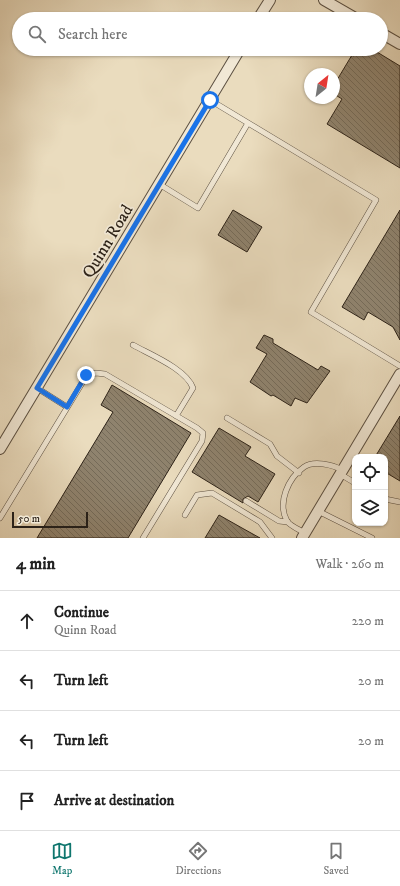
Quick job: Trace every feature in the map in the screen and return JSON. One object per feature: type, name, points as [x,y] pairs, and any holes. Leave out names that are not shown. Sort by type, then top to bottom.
[{"type":"street","points":[[262,12],[270,0]]},
{"type":"street","points":[[324,0],[345,12]]},
{"type":"street","points":[[388,37],[400,44]]},
{"type":"street","name":"Quinn Road","points":[[0,449],[236,56]]},
{"type":"street","points":[[304,535],[400,374]]},
{"type":"lane","points":[[210,100],[376,200],[311,312],[400,366]]},
{"type":"lane","points":[[159,184],[198,208],[248,124]]},
{"type":"lane","points":[[133,345],[182,373],[190,380],[193,388],[176,416]]},
{"type":"lane","points":[[0,518],[86,375],[96,373],[104,374],[197,428],[203,433],[202,440],[143,538]]},
{"type":"lane","points":[[37,388],[67,407]]},
{"type":"lane","points":[[226,418],[270,444],[277,456],[299,473]]},
{"type":"lane","points":[[304,535],[288,522],[282,507],[283,496],[305,466],[319,464],[335,466],[352,481]]},
{"type":"lane","points":[[185,515],[197,495],[212,493],[260,522],[272,538]]},
{"type":"lane","points":[[388,500],[400,502]]},
{"type":"lane","points":[[246,501],[279,521],[288,522]]},
{"type":"lane","points":[[318,511],[372,538]]},
{"type":"building","points":[[351,56],[384,56],[400,66],[400,168],[327,124],[342,99],[340,98],[340,75]]},
{"type":"building","points":[[233,210],[262,227],[247,252],[218,235]]},
{"type":"building","points":[[400,210],[400,340],[393,327],[368,312],[364,320],[342,307]]},
{"type":"building","points":[[264,335],[273,339],[273,343],[318,370],[321,366],[330,371],[307,403],[295,398],[291,406],[273,395],[271,396],[250,382],[267,354],[256,348]]},
{"type":"building","points":[[112,385],[191,433],[128,538],[37,538],[113,412],[101,405]]},
{"type":"building","points":[[400,416],[400,481],[388,474],[388,454],[377,454]]},
{"type":"building","points":[[219,428],[251,447],[245,456],[275,474],[258,502],[248,496],[243,499],[243,503],[192,472]]},
{"type":"building","points":[[219,515],[242,528],[260,538],[205,538]]},
{"type":"route","points":[[86,375],[67,407],[37,388],[210,100]]}]
